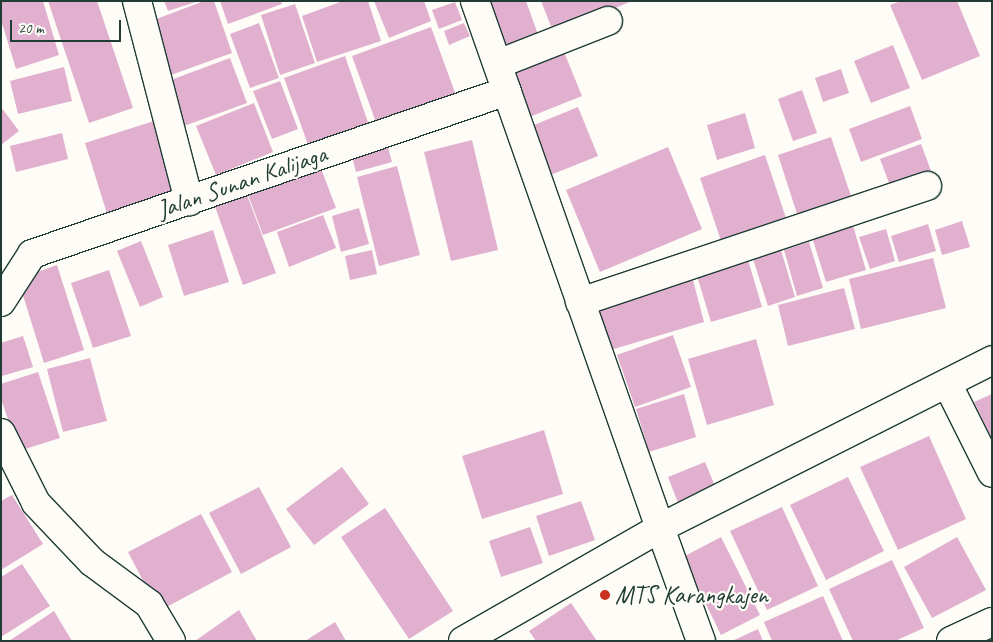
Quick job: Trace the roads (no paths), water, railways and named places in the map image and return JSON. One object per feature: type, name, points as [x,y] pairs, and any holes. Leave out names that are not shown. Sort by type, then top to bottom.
[{"type":"street","points":[[137,1],[189,201]]},
{"type":"street","points":[[475,1],[701,641]]},
{"type":"street","points":[[498,64],[608,21]]},
{"type":"street","name":"Jalan Sunan Kalijaga","points":[[1,302],[32,254],[507,91]]},
{"type":"street","points":[[580,302],[927,186]]},
{"type":"street","points":[[463,641],[660,528],[948,385],[992,360]]},
{"type":"street","points":[[948,385],[992,473]]},
{"type":"street","points":[[1,433],[36,503],[92,562],[149,604],[171,641]]},
{"type":"street","points":[[951,641],[992,622]]},
{"type":"place","name":"MTS Karangkajen","points":[[605,595]]}]
